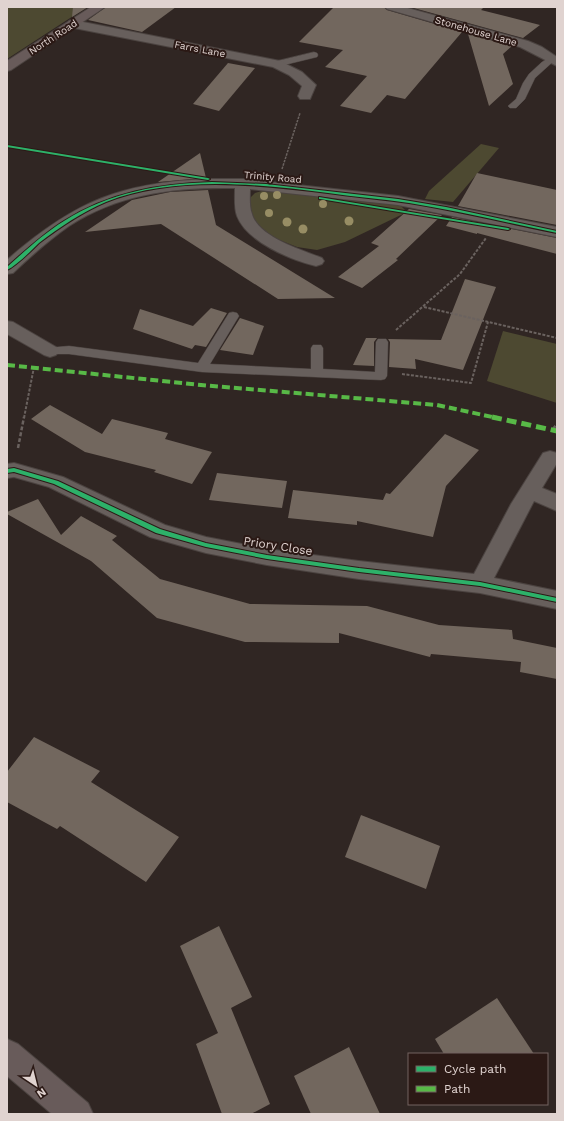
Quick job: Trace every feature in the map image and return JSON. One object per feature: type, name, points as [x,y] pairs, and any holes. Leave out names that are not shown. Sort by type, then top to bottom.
[{"type":"main road","name":"North Road","points":[[7,67],[99,7]]},
{"type":"main road","points":[[7,1055],[77,1114]]},
{"type":"street","name":"Stonehouse Lane","points":[[391,7],[524,44],[554,60]]},
{"type":"street","name":"Farrs Lane","points":[[73,24],[276,64],[294,71],[302,77],[309,85],[306,96]]},
{"type":"street","name":"Trinity Road","points":[[243,183],[244,215],[252,228],[270,241],[316,261]]},
{"type":"street","name":"Trinity Road","points":[[7,269],[50,232],[76,215],[108,201],[144,191],[184,185],[243,183],[409,202],[557,232]]},
{"type":"street","points":[[7,326],[50,351]]},
{"type":"street","points":[[480,584],[518,510],[550,458]]},
{"type":"street","name":"Priory Close","points":[[10,471],[56,482],[158,530],[206,545],[267,557],[359,570],[480,584],[557,600]]},
{"type":"street","points":[[530,491],[557,503]]},
{"type":"lane","points":[[276,64],[314,55]]},
{"type":"lane","points":[[513,106],[518,103],[527,83],[533,75],[554,60]]},
{"type":"lane","points":[[202,368],[233,316]]},
{"type":"lane","points":[[50,351],[68,350],[202,368],[381,376],[382,342]]},
{"type":"lane","points":[[317,348],[317,374]]},
{"type":"path","points":[[275,186],[290,147],[306,96]]},
{"type":"path","points":[[382,342],[424,307],[460,274],[498,220]]},
{"type":"path","points":[[424,307],[557,338]]},
{"type":"path","points":[[381,376],[406,374],[471,383],[488,322]]},
{"type":"path","points":[[10,471],[34,367]]},
{"type":"path","points":[[553,429],[557,424]]},
{"type":"shaded area","points":[[7,7],[87,7],[7,59]]},
{"type":"shaded area","points":[[481,144],[499,148],[453,202],[425,199],[429,191]]},
{"type":"shaded area","points":[[265,190],[399,204],[407,212],[345,242],[317,250],[297,247],[272,237],[257,228],[250,210],[250,198],[255,193]]},
{"type":"shaded area","points":[[503,331],[557,344],[557,403],[487,381]]},
{"type":"building","points":[[73,7],[88,7],[72,17]]},
{"type":"building","points":[[106,7],[176,7],[142,32],[88,20]]},
{"type":"building","points":[[334,7],[384,7],[387,10],[462,32],[405,99],[387,95],[371,113],[340,106],[367,76],[325,67],[343,50],[299,42]]},
{"type":"building","points":[[410,7],[484,7],[481,10],[540,25],[523,38]]},
{"type":"building","points":[[468,34],[512,46],[503,54],[513,84],[489,106]]},
{"type":"building","points":[[228,63],[255,68],[219,111],[193,104]]},
{"type":"building","points":[[200,153],[206,178],[158,182]]},
{"type":"building","points":[[477,173],[557,190],[557,225],[458,206]]},
{"type":"building","points":[[208,190],[216,225],[335,298],[278,299],[161,224],[85,232],[132,200],[170,192]]},
{"type":"building","points":[[409,209],[442,215],[396,259],[398,260],[362,288],[338,277],[379,246],[371,243]]},
{"type":"building","points":[[452,217],[557,238],[557,254],[446,226]]},
{"type":"building","points":[[465,279],[496,287],[463,370],[415,359],[416,369],[389,367],[390,342],[388,339],[441,340]]},
{"type":"building","points":[[211,308],[227,313],[206,347],[195,345],[192,349],[133,329],[140,309],[193,326]]},
{"type":"building","points":[[240,318],[264,326],[253,355],[220,350]]},
{"type":"building","points":[[366,338],[377,338],[374,342],[374,366],[353,365]]},
{"type":"building","points":[[50,405],[102,434],[112,419],[168,433],[165,439],[212,452],[192,484],[154,472],[156,470],[85,452],[31,419]]},
{"type":"building","points":[[445,434],[479,450],[446,486],[433,537],[357,521],[357,525],[288,518],[293,490],[383,500],[386,493],[390,494]]},
{"type":"building","points":[[217,473],[287,481],[282,508],[209,500]]},
{"type":"building","points":[[38,499],[61,535],[81,516],[117,536],[112,540],[160,579],[250,604],[367,606],[439,625],[512,630],[513,639],[557,648],[557,679],[520,672],[521,662],[431,654],[430,657],[339,633],[339,643],[245,642],[157,618],[91,561],[7,514],[7,512]]},
{"type":"building","points":[[34,737],[100,771],[91,782],[179,837],[146,882],[60,826],[57,829],[7,802],[7,772]]},
{"type":"building","points":[[361,815],[440,846],[426,889],[345,857]]},
{"type":"building","points":[[219,926],[252,997],[231,1008],[270,1104],[251,1114],[222,1114],[196,1044],[218,1033],[180,946]]},
{"type":"building","points":[[497,998],[533,1053],[443,1053],[435,1039]]},
{"type":"building","points":[[349,1047],[380,1114],[311,1114],[294,1076]]},
{"type":"marked path","points":[[7,365],[201,385],[437,405],[557,431]]},
{"type":"cycle path","points":[[7,146],[208,179]]},
{"type":"cycle path","points":[[7,269],[53,230],[91,208],[106,201],[132,193],[158,187],[185,184],[212,183],[293,188],[386,199],[446,209],[557,232]]},
{"type":"cycle path","points":[[320,198],[508,229]]},
{"type":"cycle path","points":[[7,471],[14,470],[56,482],[158,531],[206,545],[267,557],[359,570],[480,584],[557,600]]}]
